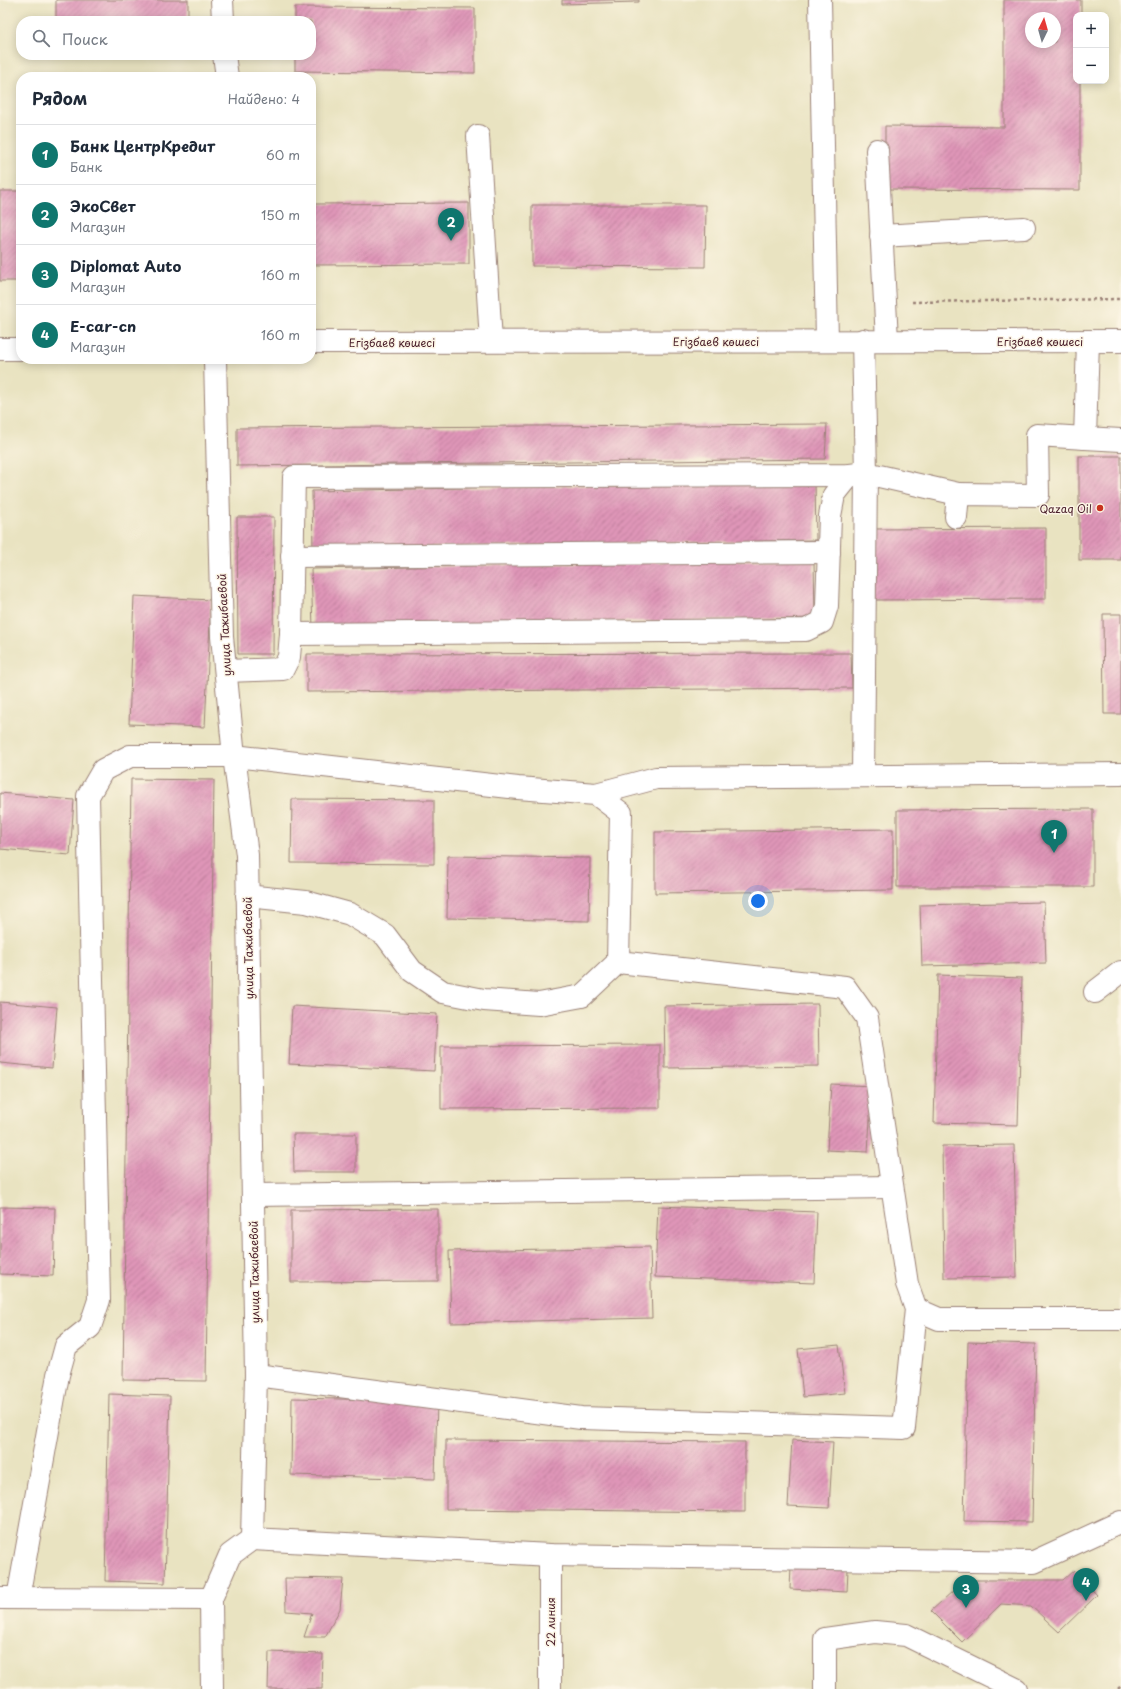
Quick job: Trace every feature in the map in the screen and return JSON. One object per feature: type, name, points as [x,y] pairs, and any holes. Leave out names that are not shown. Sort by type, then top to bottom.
[{"type":"street","points":[[222,0],[223,16]]},
{"type":"street","points":[[820,0],[827,340]]},
{"type":"street","points":[[225,60],[226,72]]},
{"type":"street","points":[[478,136],[491,341]]},
{"type":"street","points":[[877,150],[887,340]]},
{"type":"street","points":[[881,236],[1024,228]]},
{"type":"street","name":"Егізбаев көшесі","points":[[316,342],[827,340],[1121,341]]},
{"type":"street","points":[[863,340],[858,474],[863,776]]},
{"type":"street","points":[[1086,438],[1088,341]]},
{"type":"street","points":[[0,349],[16,349]]},
{"type":"street","name":"улица Тажибаевой","points":[[215,364],[222,637],[234,756],[247,855],[256,1376],[252,1539]]},
{"type":"street","points":[[226,671],[282,669],[289,656],[291,634],[294,477],[858,474],[958,494],[1038,495],[1037,435],[1121,440]]},
{"type":"street","points":[[291,634],[806,630],[822,622],[827,606],[830,516],[834,495],[858,474]]},
{"type":"street","points":[[956,517],[958,494]]},
{"type":"street","points":[[292,556],[829,552]]},
{"type":"street","points":[[211,1598],[9,1598],[58,1375],[66,1346],[90,1327],[99,1300],[88,796],[103,770],[130,756],[234,756],[518,788],[596,794],[656,778],[1121,774]]},
{"type":"street","points":[[247,896],[306,902],[350,914],[385,935],[412,971],[443,992],[484,1000],[539,1004],[582,996],[618,962],[621,814],[596,794]]},
{"type":"street","points":[[256,1376],[581,1418],[904,1428],[916,1309],[907,1284],[867,1018],[845,987],[618,962]]},
{"type":"street","points":[[1095,992],[1121,972]]},
{"type":"street","points":[[253,1195],[892,1187]]},
{"type":"street","points":[[916,1309],[939,1319],[1121,1319]]},
{"type":"street","points":[[212,1689],[211,1598],[230,1555],[252,1539],[550,1555],[1034,1562],[1121,1522]]},
{"type":"street","name":"22 линия","points":[[550,1555],[550,1689]]},
{"type":"street","points":[[825,1689],[825,1639],[875,1632],[906,1635],[1016,1689]]},
{"type":"path","points":[[885,302],[1121,299]]},
{"type":"path","points":[[1118,1689],[1121,1686]]},
{"type":"building","points":[[56,0],[188,0],[188,16],[56,16]]},
{"type":"building","points":[[562,0],[639,0],[639,2],[562,4]]},
{"type":"building","points":[[1004,0],[1081,0],[1081,12],[1073,12],[1073,84],[1080,84],[1080,190],[885,189],[885,126],[1004,127]]},
{"type":"building","points":[[295,7],[475,8],[475,73],[295,71],[295,60],[316,60],[316,16],[295,16]]},
{"type":"building","points":[[0,191],[16,191],[16,281],[0,281]]},
{"type":"building","points":[[469,203],[469,264],[316,265],[316,204]]},
{"type":"building","points":[[532,205],[706,205],[705,267],[532,266]]},
{"type":"building","points":[[827,424],[825,459],[237,466],[237,428]]},
{"type":"building","name":"Qazaq Oil","points":[[1079,456],[1121,456],[1121,560],[1079,560]]},
{"type":"building","points":[[815,481],[816,540],[313,550],[312,491]]},
{"type":"building","points":[[237,517],[274,517],[273,654],[238,654]]},
{"type":"building","points":[[1046,528],[1046,599],[872,600],[872,529]]},
{"type":"building","points":[[814,559],[815,618],[313,628],[311,569]]},
{"type":"building","points":[[134,596],[211,600],[205,727],[129,724]]},
{"type":"building","points":[[1103,614],[1121,614],[1121,714],[1104,714]]},
{"type":"building","points":[[851,653],[852,688],[307,692],[307,654]]},
{"type":"building","points":[[131,779],[214,780],[206,1381],[123,1380]]},
{"type":"building","points":[[0,793],[74,800],[70,855],[0,849]]},
{"type":"building","points":[[292,799],[434,800],[434,864],[291,863]]},
{"type":"building","points":[[1093,809],[1093,887],[897,887],[897,810]]},
{"type":"building","points":[[893,829],[893,890],[655,893],[655,832]]},
{"type":"building","points":[[448,856],[590,858],[589,921],[447,918]]},
{"type":"building","points":[[1044,902],[1046,963],[922,966],[920,905]]},
{"type":"building","points":[[938,975],[1022,978],[1018,1125],[934,1123]]},
{"type":"building","points":[[0,1002],[57,1007],[52,1068],[0,1063]]},
{"type":"building","points":[[818,1004],[819,1066],[665,1068],[664,1006]]},
{"type":"building","points":[[292,1006],[437,1014],[434,1071],[289,1064]]},
{"type":"building","points":[[660,1045],[660,1108],[441,1109],[441,1046]]},
{"type":"building","points":[[831,1084],[872,1086],[868,1152],[827,1150]]},
{"type":"building","points":[[293,1134],[356,1134],[356,1172],[294,1172]]},
{"type":"building","points":[[1014,1145],[1017,1277],[944,1278],[942,1146]]},
{"type":"building","points":[[658,1206],[817,1212],[814,1283],[655,1277]]},
{"type":"building","points":[[0,1207],[55,1208],[53,1276],[0,1274]]},
{"type":"building","points":[[438,1209],[438,1281],[291,1282],[291,1210]]},
{"type":"building","points":[[650,1247],[652,1318],[451,1323],[449,1251]]},
{"type":"building","points":[[968,1342],[1036,1344],[1032,1522],[964,1521]]},
{"type":"building","points":[[839,1345],[845,1393],[803,1397],[798,1349]]},
{"type":"building","points":[[109,1394],[170,1396],[165,1583],[105,1581]]},
{"type":"building","points":[[292,1398],[437,1401],[435,1479],[291,1475]]},
{"type":"building","points":[[446,1440],[745,1442],[745,1512],[446,1509]]},
{"type":"building","points":[[792,1440],[833,1442],[829,1508],[788,1506]]},
{"type":"building","points":[[791,1566],[848,1569],[847,1592],[790,1589]]},
{"type":"building","points":[[1074,1570],[1097,1595],[1059,1632],[1031,1606],[1001,1604],[962,1642],[931,1611],[965,1580],[1063,1580]]},
{"type":"building","points":[[285,1578],[343,1579],[340,1609],[325,1637],[304,1637],[312,1613],[286,1611]]},
{"type":"building","points":[[269,1652],[323,1654],[322,1689],[268,1689]]},
{"type":"place","name":"ЭкоСвет","points":[[451,241]]},
{"type":"place","name":"Qazaq Oil","points":[[1100,508]]},
{"type":"place","name":"Банк ЦентрКредит","points":[[1054,853]]},
{"type":"place","name":"E-car-cn","points":[[1086,1601]]},
{"type":"place","name":"Diplomat Auto","points":[[966,1608]]}]
